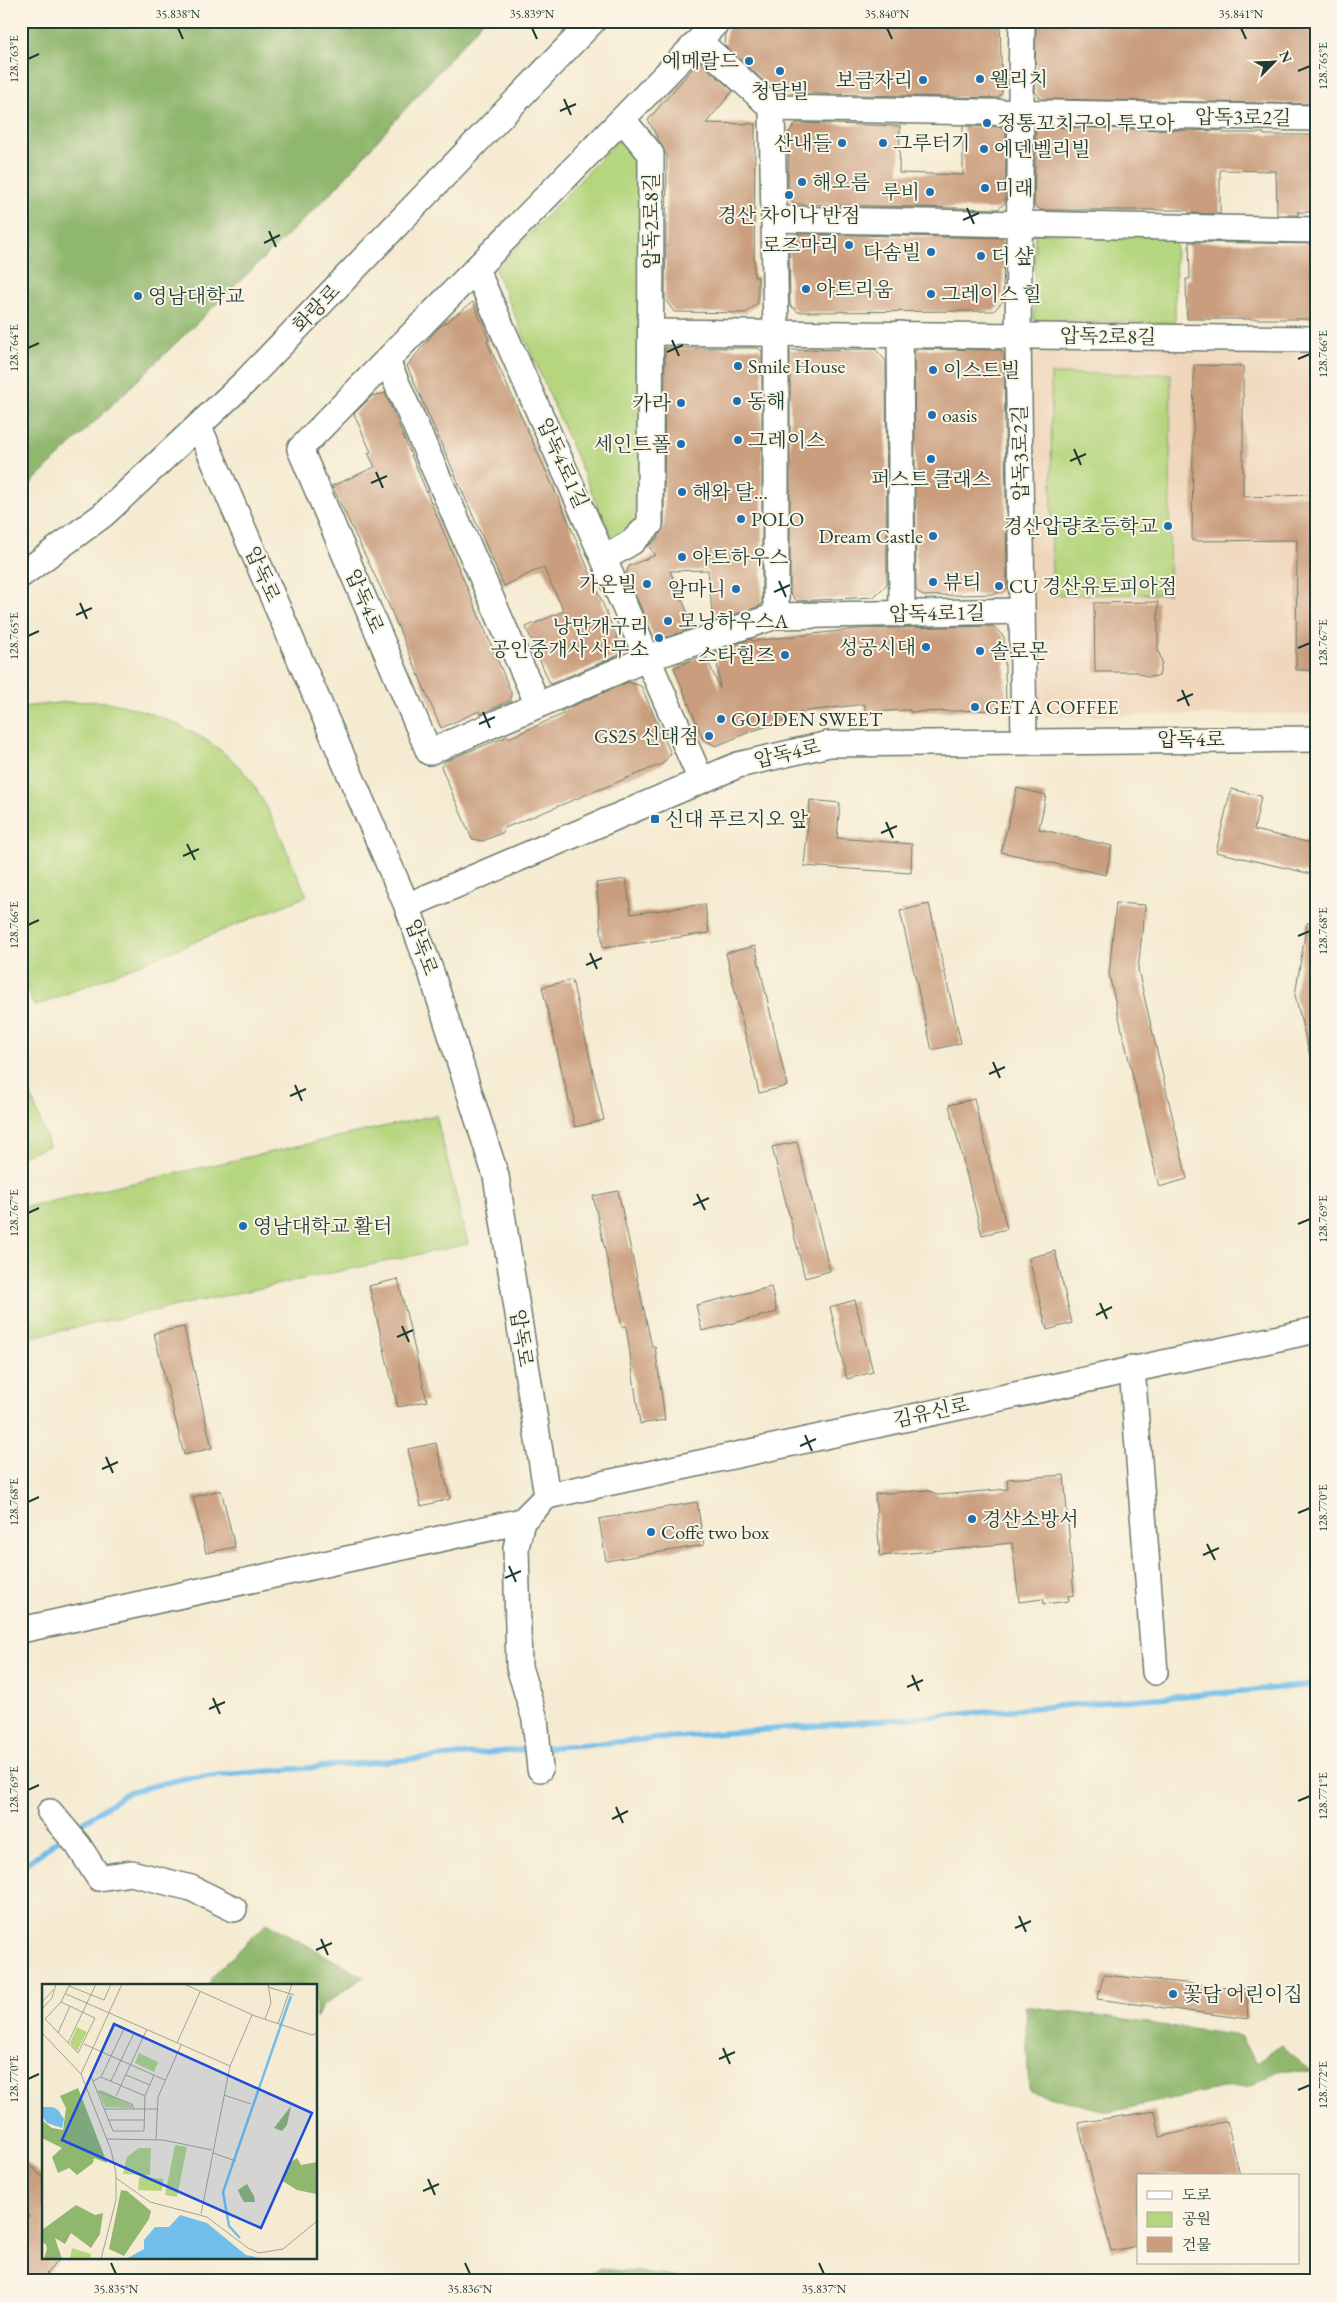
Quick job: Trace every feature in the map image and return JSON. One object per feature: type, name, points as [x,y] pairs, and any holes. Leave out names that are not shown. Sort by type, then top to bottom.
[{"type":"street","name":"화랑로","points":[[21,575],[103,515],[199,427],[245,382],[593,21]]},
{"type":"street","points":[[538,705],[387,361],[718,21]]},
{"type":"street","name":"압독3로2길","points":[[1022,21],[1018,334],[1024,740]]},
{"type":"street","points":[[699,41],[772,108],[776,333],[776,616]]},
{"type":"street","name":"압독3로2길","points":[[772,108],[1316,118]]},
{"type":"street","name":"압독2로8길","points":[[605,558],[632,542],[650,524],[651,154],[623,120]]},
{"type":"street","points":[[774,219],[1316,230]]},
{"type":"street","name":"압독4로1길","points":[[476,269],[605,558],[701,780]]},
{"type":"street","name":"압독2로8길","points":[[651,332],[1018,334],[1316,339]]},
{"type":"street","points":[[900,334],[902,614]]},
{"type":"street","name":"압독4로","points":[[387,361],[300,449],[429,752]]},
{"type":"street","name":"압독로","points":[[199,427],[407,906],[432,975],[496,1176],[547,1496]]},
{"type":"street","name":"압독4로1길","points":[[429,752],[648,658],[776,616],[1022,611]]},
{"type":"street","name":"압독4로","points":[[407,906],[738,765],[829,744],[1024,740],[1316,739]]},
{"type":"street","name":"김유신로","points":[[547,1496],[1132,1368],[1316,1330]]},
{"type":"street","points":[[1132,1368],[1155,1672]]},
{"type":"street","points":[[540,1769],[535,1719],[519,1667],[516,1548],[522,1521],[547,1496]]},
{"type":"street","points":[[21,1630],[522,1521]]},
{"type":"street","points":[[54,1815],[78,1845],[100,1878],[131,1873],[191,1888],[234,1909]]},
{"type":"shaded area","name":"경산압량초등학교","points":[[1018,335],[1316,338],[1316,714],[1023,716]]},
{"type":"green space","name":"영남대학교","points":[[21,21],[483,21],[332,192],[21,493]]},
{"type":"green space","points":[[622,136],[643,159],[640,524],[613,541],[495,270]]},
{"type":"green space","points":[[1035,233],[1176,235],[1175,323],[1034,320]]},
{"type":"green space","points":[[1051,374],[1171,374],[1169,594],[1052,595]]},
{"type":"green space","points":[[67,702],[107,702],[149,713],[188,730],[223,752],[238,766],[259,793],[307,896],[34,1007],[21,974],[21,707]]},
{"type":"green space","points":[[21,1067],[49,1146],[21,1156]]},
{"type":"green space","name":"영남대학교 활터","points":[[436,1115],[468,1244],[21,1339],[21,1208]]},
{"type":"green space","points":[[267,1923],[364,1977],[322,2006],[318,2015],[318,1984],[208,1984],[215,1974]]},
{"type":"green space","points":[[1025,2006],[1241,2036],[1256,2063],[1282,2045],[1311,2073],[1281,2069],[1249,2087],[1222,2088],[1109,2112],[1029,2091]]},
{"type":"green space","points":[[599,2269],[650,2273],[696,2281],[576,2281]]},
{"type":"building","points":[[732,21],[1000,21],[1002,93],[998,98],[777,93],[725,46],[726,33]]},
{"type":"building","points":[[1042,21],[1176,25],[1316,21],[1316,104],[1041,99],[1035,92],[1036,26]]},
{"type":"building","points":[[699,61],[733,91],[706,123],[755,124],[754,277],[758,277],[758,303],[746,313],[674,312],[665,299],[667,156],[648,120]]},
{"type":"building","points":[[796,123],[900,126],[899,173],[963,175],[963,126],[1001,127],[1006,132],[1005,203],[998,209],[794,204],[788,197],[788,171],[789,132]]},
{"type":"building","points":[[1036,127],[1316,135],[1316,212],[1297,212],[1299,215],[1277,215],[1276,171],[1220,170],[1220,214],[1189,213],[1189,210],[1041,210],[1034,205]]},
{"type":"building","points":[[798,234],[1000,238],[1004,244],[1003,301],[994,311],[798,312],[790,305],[789,239]]},
{"type":"building","points":[[1189,242],[1316,244],[1316,319],[1187,319],[1186,279],[1190,279]]},
{"type":"building","points":[[473,302],[489,340],[487,341],[564,511],[620,645],[619,655],[550,684],[526,627],[564,611],[543,567],[504,586],[407,366],[437,329]]},
{"type":"building","points":[[665,348],[758,348],[762,351],[762,603],[760,606],[713,622],[708,570],[670,571],[694,628],[660,639],[653,635],[626,574],[629,566],[656,555],[648,546],[657,539],[664,524]]},
{"type":"building","points":[[875,349],[886,361],[887,584],[874,597],[797,601],[790,594],[790,350]]},
{"type":"building","points":[[918,349],[1000,350],[1004,353],[1007,585],[996,594],[923,596],[916,590],[914,351]]},
{"type":"building","points":[[1194,365],[1243,366],[1243,497],[1316,495],[1316,670],[1296,670],[1297,540],[1192,541]]},
{"type":"building","points":[[385,393],[511,692],[511,700],[481,714],[479,711],[441,728],[387,601],[332,486],[375,467],[368,453],[371,452],[354,414],[372,396]]},
{"type":"building","points":[[1158,602],[1158,649],[1162,662],[1159,676],[1147,677],[1137,672],[1095,672],[1094,603]]},
{"type":"building","points":[[993,626],[1004,637],[1006,703],[999,710],[865,712],[865,704],[799,712],[800,716],[752,731],[716,746],[703,739],[674,668],[705,654],[720,689],[716,651],[751,639],[752,641],[857,629]]},
{"type":"building","points":[[628,682],[641,686],[671,754],[662,764],[502,829],[504,832],[483,841],[472,839],[441,767],[445,761],[508,736],[509,738],[563,714],[561,711]]},
{"type":"building","points":[[1017,788],[1046,795],[1039,829],[1112,846],[1106,875],[1001,852]]},
{"type":"building","points":[[1231,789],[1261,796],[1254,830],[1316,844],[1316,875],[1216,852]]},
{"type":"building","points":[[810,800],[840,803],[837,838],[912,844],[911,873],[804,866]]},
{"type":"building","points":[[626,879],[631,914],[705,904],[709,933],[603,948],[596,883]]},
{"type":"building","points":[[1116,903],[1145,905],[1138,970],[1187,1179],[1159,1187],[1109,975]]},
{"type":"building","points":[[929,904],[961,1043],[932,1050],[900,911]]},
{"type":"building","points":[[1307,923],[1316,923],[1316,1056],[1310,1056],[1295,995]]},
{"type":"building","points":[[755,946],[787,1086],[759,1093],[726,953]]},
{"type":"building","points":[[572,980],[604,1120],[575,1127],[542,987]]},
{"type":"building","points":[[974,1099],[1007,1229],[982,1235],[949,1105]]},
{"type":"building","points":[[797,1142],[830,1271],[805,1278],[772,1147]]},
{"type":"building","points":[[618,1191],[652,1347],[655,1346],[665,1420],[640,1424],[626,1326],[622,1327],[593,1196]]},
{"type":"building","points":[[1055,1251],[1072,1323],[1047,1330],[1029,1258]]},
{"type":"building","points":[[398,1279],[427,1401],[398,1407],[369,1286]]},
{"type":"building","points":[[771,1287],[777,1312],[702,1331],[696,1305]]},
{"type":"building","points":[[855,1300],[873,1372],[847,1379],[830,1307]]},
{"type":"building","points":[[184,1327],[212,1448],[184,1455],[154,1333]]},
{"type":"building","points":[[436,1443],[450,1499],[421,1506],[408,1449]]},
{"type":"building","name":"경산소방서","points":[[1064,1475],[1074,1595],[1068,1596],[1069,1601],[1044,1604],[1043,1599],[1019,1602],[1012,1543],[880,1556],[875,1494],[927,1490],[939,1495],[1008,1489],[1007,1479]]},
{"type":"building","points":[[221,1490],[235,1547],[206,1553],[193,1497]]},
{"type":"building","name":"Coffe two box","points":[[697,1502],[704,1545],[606,1561],[599,1519]]},
{"type":"building","name":"꽃담 어린이집","points":[[1104,1975],[1246,1989],[1248,2019],[1097,1999]]},
{"type":"building","points":[[1155,2111],[1160,2137],[1227,2121],[1240,2174],[1137,2174],[1137,2246],[1111,2251],[1078,2123]]},
{"type":"building","points":[[21,2158],[42,2176],[42,2260],[58,2260],[40,2281],[21,2281],[21,2224],[29,2216],[21,2210]]},
{"type":"waterway","points":[[543,1748],[1316,1685]]},
{"type":"waterway","points":[[73,1829],[128,1792],[186,1778],[532,1749]]},
{"type":"waterway","points":[[21,1868],[63,1836]]},
{"type":"place","name":"에메랄드","points":[[749,61]]},
{"type":"place","name":"청담빌","points":[[780,71]]},
{"type":"place","name":"웰리치","points":[[980,79]]},
{"type":"place","name":"보금자리","points":[[923,80]]},
{"type":"place","name":"정통꼬치구이 투모아","points":[[987,123]]},
{"type":"place","name":"산내들","points":[[842,143]]},
{"type":"place","name":"그루터기","points":[[883,143]]},
{"type":"place","name":"에덴벨리빌","points":[[984,149]]},
{"type":"place","name":"해오름","points":[[802,182]]},
{"type":"place","name":"미래","points":[[985,188]]},
{"type":"place","name":"루비","points":[[930,192]]},
{"type":"place","name":"경산 차이나 반점","points":[[789,195]]},
{"type":"place","name":"로즈마리","points":[[849,245]]},
{"type":"place","name":"다솜빌","points":[[931,252]]},
{"type":"place","name":"더 샾","points":[[981,256]]},
{"type":"place","name":"아트리움","points":[[806,289]]},
{"type":"place","name":"그레이스 힐","points":[[931,294]]},
{"type":"place","name":"영남대학교","points":[[138,296]]},
{"type":"place","name":"Smile House","points":[[738,366]]},
{"type":"place","name":"이스트빌","points":[[933,370]]},
{"type":"place","name":"동해","points":[[737,401]]},
{"type":"place","name":"카라","points":[[681,403]]},
{"type":"place","name":"oasis","points":[[932,415]]},
{"type":"place","name":"그레이스","points":[[738,440]]},
{"type":"place","name":"세인트폴","points":[[681,444]]},
{"type":"place","name":"퍼스트 클래스","points":[[931,459]]},
{"type":"place","name":"해와 달...","points":[[682,492]]},
{"type":"place","name":"POLO","points":[[741,519]]},
{"type":"place","name":"경산압량초등학교","points":[[1168,526]]},
{"type":"place","name":"Dream Castle","points":[[933,536]]},
{"type":"place","name":"아트하우스","points":[[682,557]]},
{"type":"place","name":"뷰티","points":[[933,582]]},
{"type":"place","name":"가온빌","points":[[647,584]]},
{"type":"place","name":"CU 경산유토피아점","points":[[999,586]]},
{"type":"place","name":"알마니","points":[[736,589]]},
{"type":"place","name":"모닝하우스A","points":[[668,621]]},
{"type":"place","name":"낭만개구리 공인중개사 사무소","points":[[659,638]]},
{"type":"place","name":"성공시대","points":[[926,647]]},
{"type":"place","name":"솔로몬","points":[[980,651]]},
{"type":"place","name":"스타힐즈","points":[[785,655]]},
{"type":"place","name":"GET A COFFEE","points":[[975,707]]},
{"type":"place","name":"GOLDEN SWEET","points":[[721,719]]},
{"type":"place","name":"GS25 신대점","points":[[709,736]]},
{"type":"place","name":"신대 푸르지오 앞","points":[[655,819]]},
{"type":"place","name":"영남대학교 활터","points":[[243,1226]]},
{"type":"place","name":"경산소방서","points":[[972,1519]]},
{"type":"place","name":"Coffe two box","points":[[651,1532]]},
{"type":"place","name":"꽃담 어린이집","points":[[1173,1994]]}]
